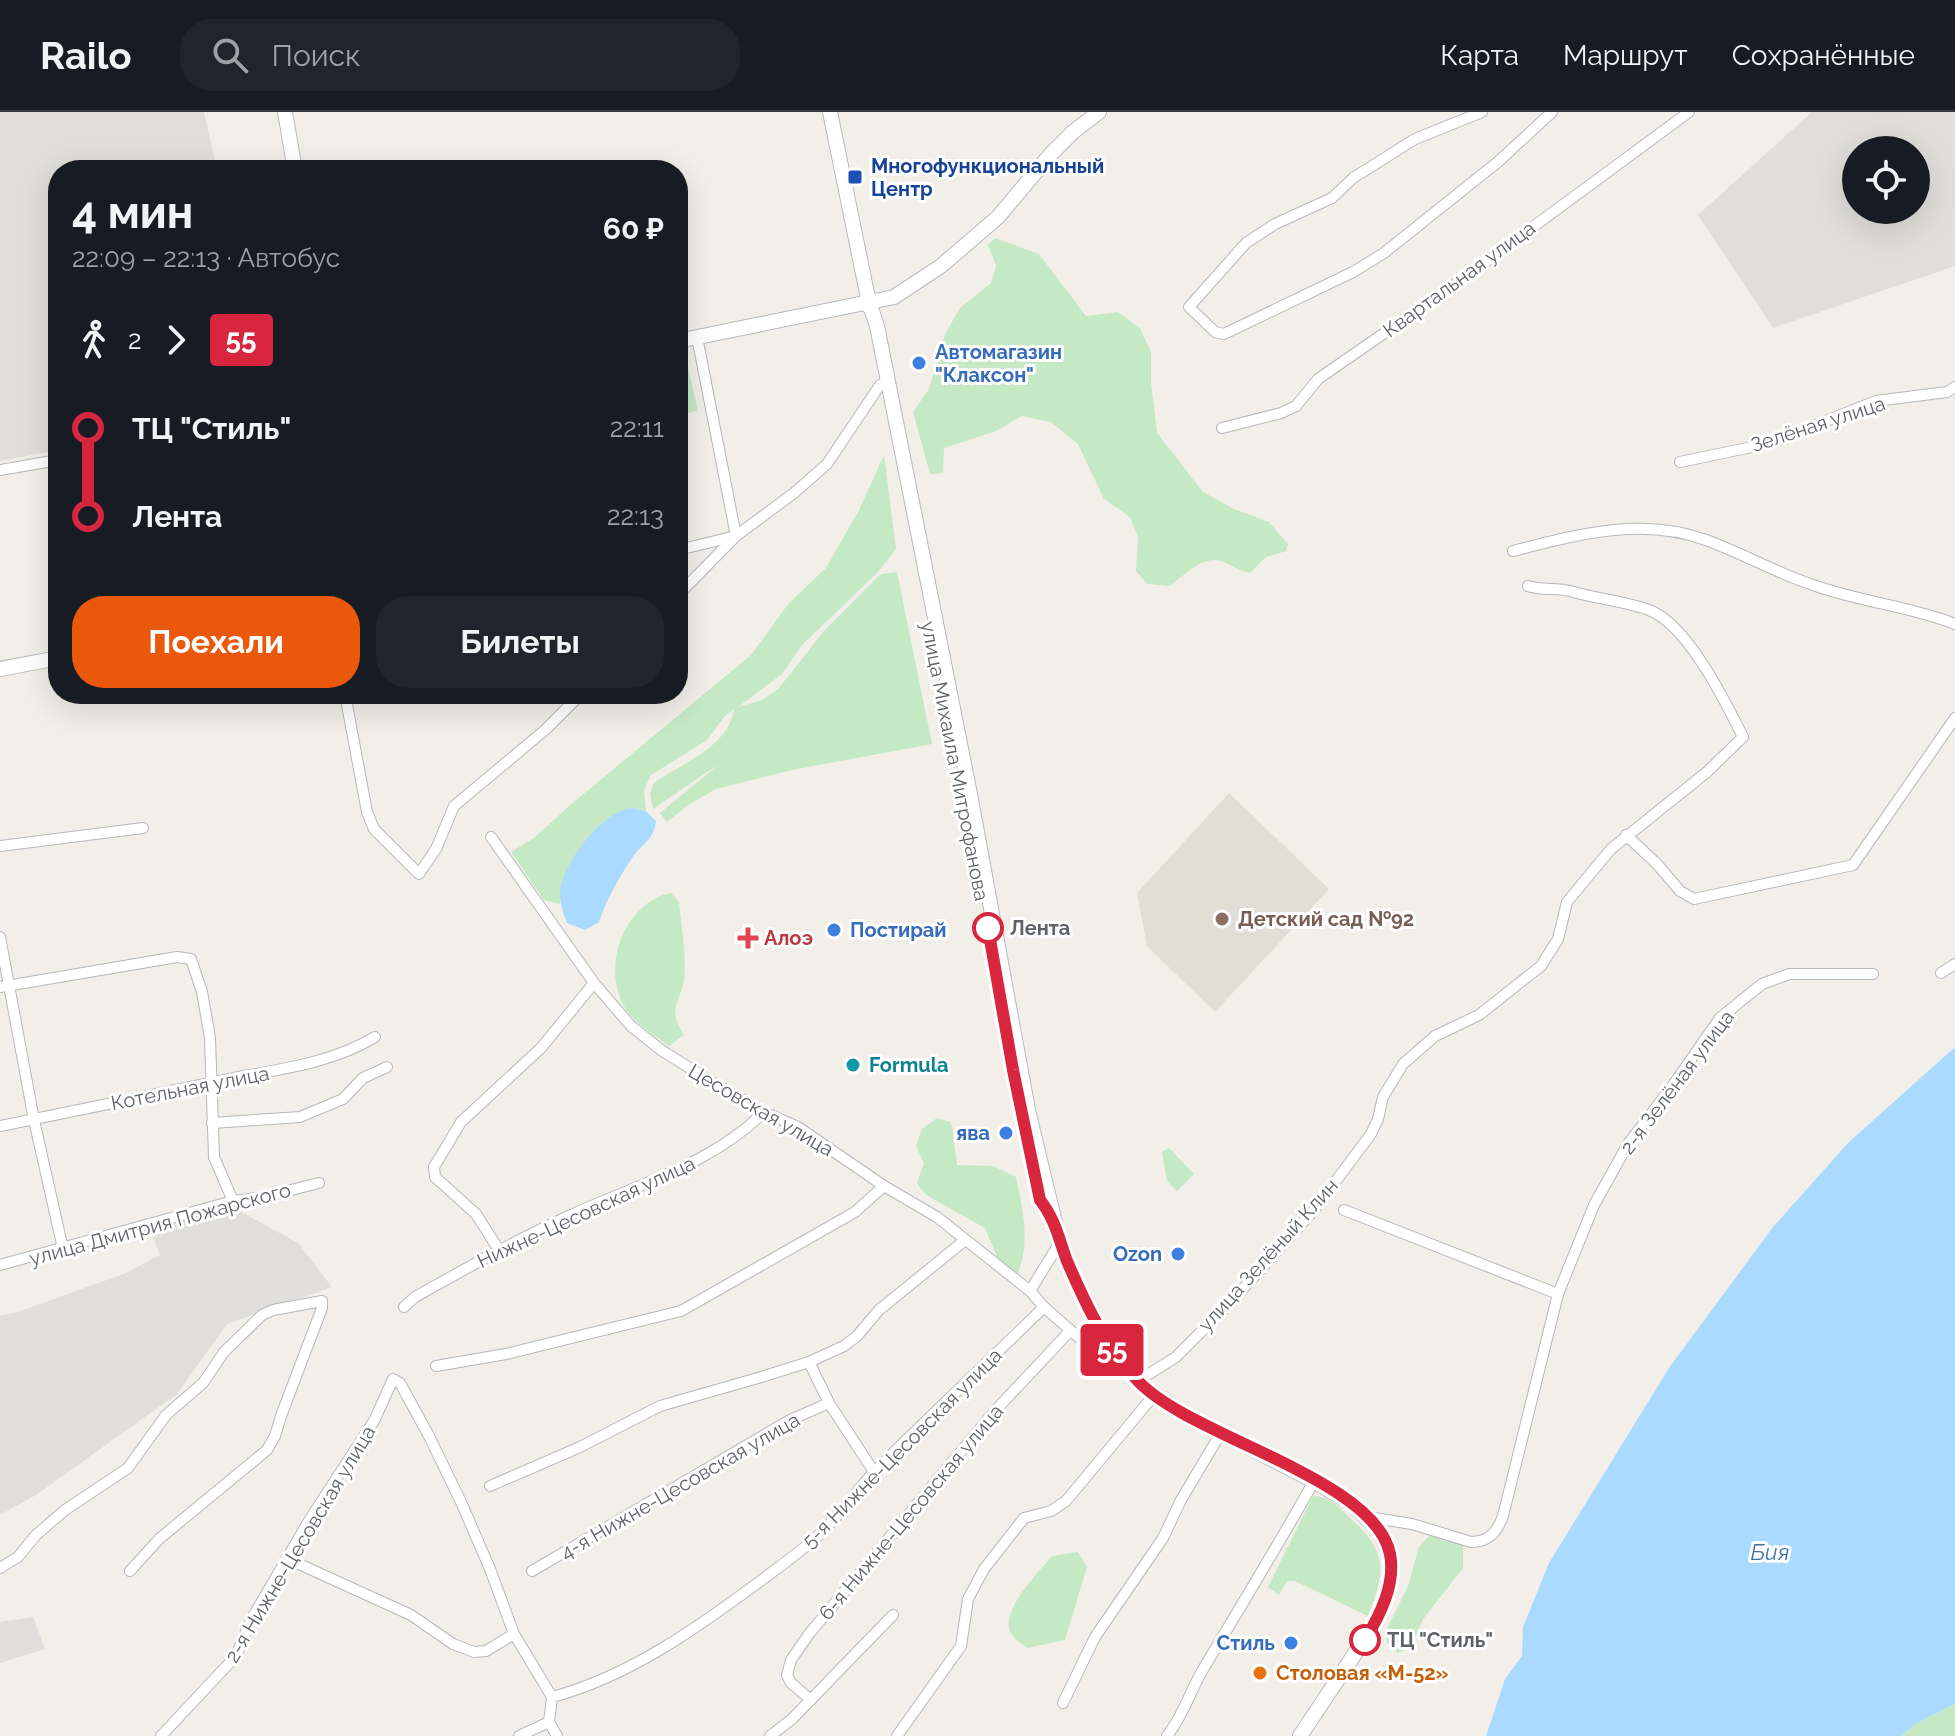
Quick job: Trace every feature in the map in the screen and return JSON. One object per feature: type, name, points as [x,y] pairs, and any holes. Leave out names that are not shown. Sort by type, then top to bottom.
[{"type":"main road","points":[[285,112],[293,160]]},
{"type":"main road","name":"улица Михаила Митрофанова","points":[[830,112],[931,621],[970,794],[1021,1078],[1060,1242],[1089,1311],[1119,1359],[1138,1381],[1154,1395],[1314,1481],[1368,1517]]},
{"type":"main road","points":[[877,326],[881,311],[896,296],[941,266],[998,217],[1050,155],[1099,112]]},
{"type":"main road","points":[[688,339],[896,296]]},
{"type":"main road","name":"улица Михаила Митрофанова","points":[[869,302],[877,326],[885,382]]},
{"type":"main road","points":[[0,669],[48,660]]},
{"type":"main road","points":[[1300,1736],[1376,1622],[1390,1585],[1390,1554],[1386,1542],[1368,1517]]},
{"type":"street","points":[[1482,112],[1415,139],[1353,178],[1332,198],[1282,220],[1246,243],[1189,307],[1215,332],[1224,334],[1353,272],[1384,253],[1499,161],[1552,112]]},
{"type":"street","name":"Квартальная улица","points":[[1222,428],[1281,413],[1296,406],[1318,379],[1461,280],[1689,112]]},
{"type":"street","points":[[697,337],[736,536]]},
{"type":"street","points":[[688,585],[736,536],[827,464],[885,382]]},
{"type":"street","name":"Зелёная улица","points":[[1680,462],[1771,443],[1876,401],[1947,392],[1955,387]]},
{"type":"street","points":[[0,470],[48,462]]},
{"type":"street","points":[[1513,551],[1615,528],[1679,533],[1703,539],[1813,585],[1955,624]]},
{"type":"street","points":[[688,548],[736,536]]},
{"type":"street","name":"улица Зелёный Клин","points":[[1138,1381],[1176,1357],[1232,1301],[1314,1210],[1371,1134],[1383,1097],[1403,1064],[1435,1036],[1479,1015],[1541,966],[1558,939],[1567,902],[1585,879],[1626,835],[1707,772],[1743,737],[1690,644],[1656,613],[1563,589],[1528,586]]},
{"type":"street","points":[[347,704],[367,812],[374,829],[419,874],[436,849],[454,806],[545,730],[571,704]]},
{"type":"street","points":[[1626,835],[1680,891],[1694,899],[1853,865],[1955,718]]},
{"type":"street","points":[[0,846],[143,828]]},
{"type":"street","name":"Цесовская улица","points":[[491,837],[594,983],[631,1026],[661,1050],[764,1112],[798,1127],[884,1186],[937,1217],[1030,1291],[1070,1331],[1097,1352],[1119,1359]]},
{"type":"street","points":[[0,937],[5,986],[63,1249]]},
{"type":"street","points":[[5,986],[177,957],[191,959],[200,982],[210,1038],[214,1157],[233,1201]]},
{"type":"street","points":[[1941,973],[1955,964]]},
{"type":"street","name":"2-я Зелёная улица","points":[[1368,1517],[1412,1524],[1471,1542],[1492,1536],[1499,1527],[1507,1501],[1558,1294],[1594,1205],[1621,1154],[1720,1018],[1762,984],[1789,974],[1873,974]]},
{"type":"street","points":[[499,1250],[476,1214],[435,1177],[434,1167],[461,1122],[541,1048],[594,983]]},
{"type":"street","name":"Котельная улица","points":[[0,1126],[316,1061],[375,1037]]},
{"type":"street","points":[[212,1123],[300,1117],[346,1098],[363,1078],[387,1067]]},
{"type":"street","name":"Нижне-Цесовская улица","points":[[404,1307],[415,1297],[499,1250],[570,1215],[698,1160],[747,1128],[764,1112]]},
{"type":"street","name":"улица Дмитрия Пожарского","points":[[0,1265],[233,1201],[319,1183]]},
{"type":"street","points":[[436,1366],[506,1354],[681,1311],[855,1212],[884,1186]]},
{"type":"street","points":[[1344,1210],[1558,1294]]},
{"type":"street","points":[[490,1486],[580,1447],[660,1406],[809,1362],[851,1341],[879,1310],[964,1241]]},
{"type":"street","points":[[1030,1291],[1060,1242]]},
{"type":"street","points":[[0,1568],[18,1557],[36,1535],[65,1510],[128,1468],[166,1415],[203,1383],[224,1352],[262,1315],[319,1300],[323,1302],[272,1444],[159,1539],[130,1571]]},
{"type":"street","name":"5-я Нижне-Цесовская улица","points":[[552,1697],[592,1684],[687,1632],[764,1578],[822,1532],[874,1472],[1044,1307]]},
{"type":"street","name":"6-я Нижне-Цесовская улица","points":[[811,1700],[791,1683],[787,1675],[791,1660],[809,1634],[993,1413],[1070,1331]]},
{"type":"street","points":[[809,1362],[829,1403],[874,1472]]},
{"type":"street","name":"2-я Нижне-Цесовская улица","points":[[161,1736],[232,1662],[251,1620],[374,1421],[393,1379],[400,1383],[461,1502],[514,1634]]},
{"type":"street","points":[[897,1736],[961,1646],[968,1599],[1001,1546],[1024,1518],[1051,1511],[1066,1501],[1154,1395]]},
{"type":"street","name":"4-я Нижне-Цесовская улица","points":[[532,1571],[790,1420],[829,1403]]},
{"type":"street","points":[[1063,1703],[1095,1637],[1163,1538],[1181,1500],[1222,1431]]},
{"type":"street","points":[[1167,1736],[1183,1712],[1203,1668],[1234,1622],[1314,1481]]},
{"type":"street","points":[[288,1559],[411,1615],[453,1644],[474,1652],[486,1651],[514,1634],[552,1697],[549,1722],[557,1736]]},
{"type":"street","points":[[770,1736],[811,1700],[893,1615]]},
{"type":"street","points":[[519,1736],[549,1722]]},
{"type":"shaded area","points":[[0,112],[204,112],[215,160],[48,160],[48,452],[0,461]]},
{"type":"shaded area","points":[[1812,112],[1955,112],[1955,266],[1773,328],[1698,215]]},
{"type":"shaded area","name":"Детский сад №92","points":[[1229,793],[1329,889],[1215,1012],[1147,946],[1137,893]]},
{"type":"shaded area","points":[[232,1207],[298,1243],[332,1287],[227,1324],[177,1394],[36,1495],[0,1515],[0,1315],[15,1313],[126,1273],[160,1255],[150,1229]]},
{"type":"shaded area","points":[[33,1617],[45,1649],[0,1663],[0,1622]]},
{"type":"green space","points":[[995,238],[1039,254],[1086,316],[1118,312],[1140,328],[1151,352],[1157,433],[1203,492],[1234,509],[1269,522],[1288,544],[1286,551],[1266,557],[1250,573],[1211,560],[1196,566],[1170,586],[1147,584],[1136,571],[1138,537],[1130,517],[1104,499],[1078,444],[1051,422],[1022,416],[996,431],[944,448],[943,473],[930,474],[913,412],[929,389],[945,334],[960,308],[991,283],[996,266],[988,245]]},
{"type":"green space","points":[[688,368],[698,411],[688,413]]},
{"type":"green space","points":[[884,455],[896,549],[878,572],[802,645],[782,674],[738,707],[762,700],[779,688],[824,631],[881,574],[897,572],[932,744],[792,770],[716,789],[667,822],[660,813],[719,764],[653,809],[650,794],[654,783],[714,744],[730,723],[734,709],[707,740],[651,775],[644,790],[646,811],[630,808],[574,861],[562,888],[560,904],[544,900],[511,852],[534,838],[751,655],[789,603],[826,568],[859,510]]},
{"type":"green space","points":[[671,893],[679,902],[685,963],[684,980],[675,1012],[684,1035],[669,1046],[627,1011],[617,988],[615,971],[622,937],[630,922],[655,899]]},
{"type":"green space","points":[[937,1118],[950,1122],[952,1126],[957,1165],[993,1166],[1016,1177],[1025,1239],[1017,1275],[998,1259],[985,1228],[926,1195],[917,1183],[924,1163],[916,1146],[922,1129]]},
{"type":"green space","points":[[1169,1148],[1194,1174],[1177,1191],[1167,1181],[1162,1152]]},
{"type":"green space","points":[[1313,1496],[1329,1500],[1337,1506],[1362,1529],[1377,1552],[1380,1574],[1368,1616],[1295,1581],[1287,1581],[1279,1595],[1268,1587]]},
{"type":"green space","points":[[1429,1536],[1448,1536],[1463,1545],[1463,1568],[1423,1619],[1411,1647],[1398,1653],[1387,1643],[1386,1631],[1408,1586],[1419,1547]]},
{"type":"green space","points":[[1078,1552],[1087,1567],[1065,1640],[1027,1648],[1013,1637],[1009,1626],[1014,1605],[1052,1556]]},
{"type":"green space","points":[[1955,1704],[1955,1736],[1901,1736],[1915,1724]]},
{"type":"water","points":[[630,808],[646,811],[656,821],[653,833],[622,873],[599,922],[585,930],[567,923],[560,891],[571,862],[597,828]]},
{"type":"water","name":"Бия","points":[[1955,1047],[1955,1704],[1915,1724],[1901,1736],[1486,1736],[1505,1679],[1522,1656],[1523,1627],[1549,1563],[1669,1368],[1773,1227],[1848,1143]]},
{"type":"bus line","name":"55","points":[[988,928],[1040,1200],[1053,1216],[1060,1242],[1089,1311],[1119,1359],[1154,1395],[1314,1481],[1352,1504],[1379,1530],[1390,1554],[1390,1585],[1376,1622],[1365,1640]]},
{"type":"place","name":"Многофункциональный Центр","points":[[855,177]]},
{"type":"place","name":"Автомагазин \"Клаксон\"","points":[[919,363]]},
{"type":"place","name":"Детский сад №92","points":[[1222,919]]},
{"type":"place","name":"Лента","points":[[988,928]]},
{"type":"place","name":"Постирай","points":[[834,930]]},
{"type":"place","name":"Алоэ","points":[[748,938]]},
{"type":"place","name":"Formula","points":[[853,1065]]},
{"type":"place","name":"ява","points":[[1006,1133]]},
{"type":"place","name":"Ozon","points":[[1178,1254]]},
{"type":"place","name":"ТЦ \"Стиль\"","points":[[1365,1640]]},
{"type":"place","name":"Стиль","points":[[1291,1643]]},
{"type":"place","name":"Столовая «М-52»","points":[[1260,1673]]}]
